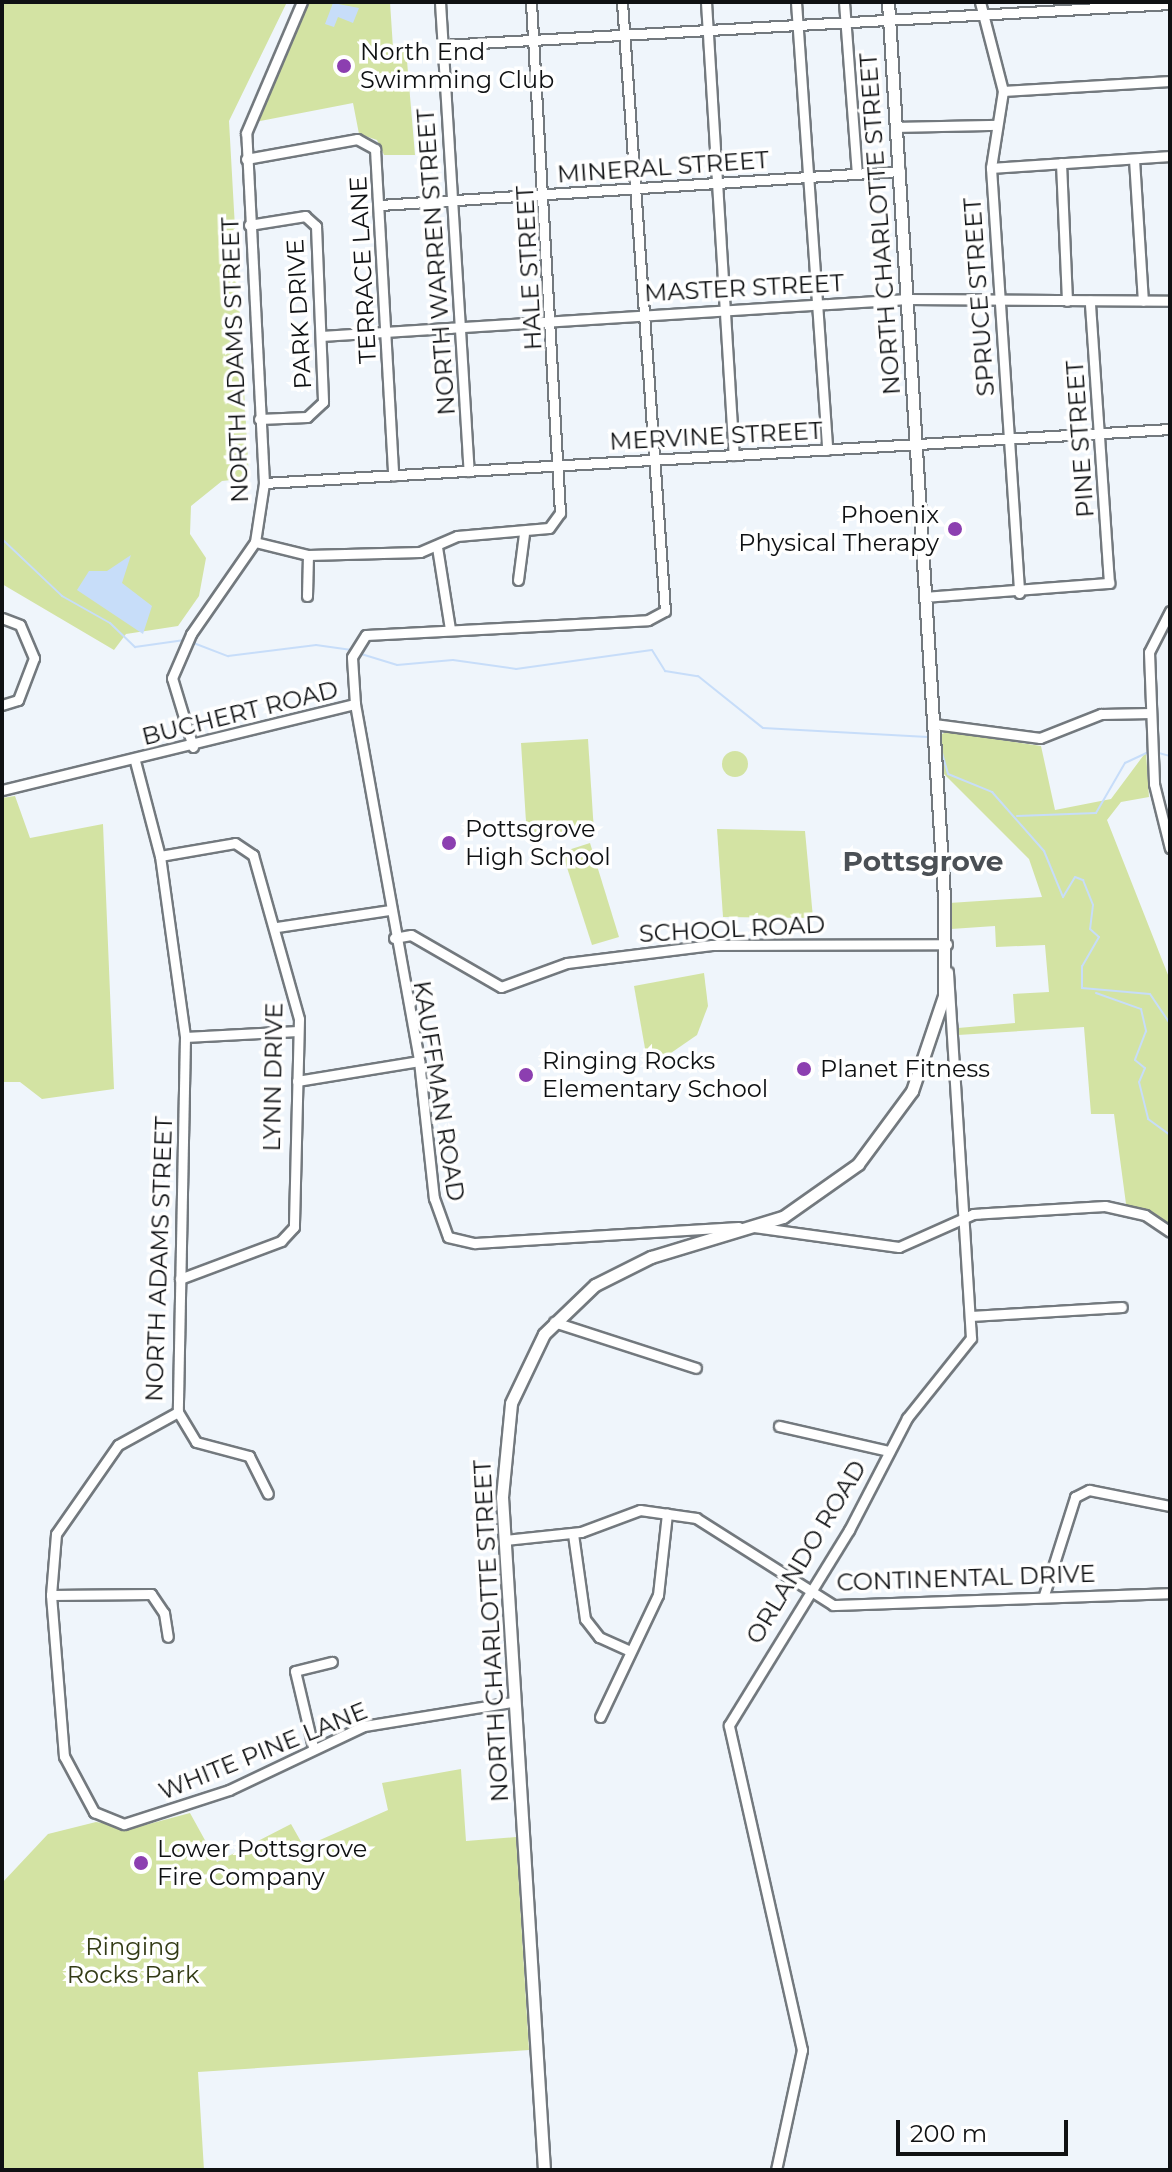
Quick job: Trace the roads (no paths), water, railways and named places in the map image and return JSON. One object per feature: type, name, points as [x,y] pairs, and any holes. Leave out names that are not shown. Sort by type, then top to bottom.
[{"type":"main road","name":"NORTH CHARLOTTE STREET","points":[[544,2170],[505,1540],[505,1425],[520,1377],[554,1322],[584,1293],[631,1264],[761,1227],[843,1176],[894,1121],[932,1045],[947,964],[888,2]]},
{"type":"street","name":"NORTH ADAMS STREET","points":[[193,747],[171,691],[191,634],[255,542],[264,483],[249,225],[247,129],[302,2]]},
{"type":"street","name":"NORTH WARREN STREET","points":[[440,2],[469,471]]},
{"type":"street","name":"HALE STREET","points":[[524,534],[549,528],[562,504],[531,2]]},
{"type":"street","points":[[622,2],[654,460]]},
{"type":"street","points":[[706,2],[734,455]]},
{"type":"street","points":[[796,2],[827,450]]},
{"type":"street","points":[[844,2],[857,174]]},
{"type":"street","name":"SPRUCE STREET","points":[[980,2],[1003,91],[991,168],[997,300],[1019,593]]},
{"type":"street","points":[[443,45],[845,23],[981,14],[1046,6],[1170,4]]},
{"type":"street","points":[[1003,91],[1170,81]]},
{"type":"street","points":[[898,127],[996,125]]},
{"type":"street","name":"TERRACE LANE","points":[[246,159],[363,139],[377,153],[393,476]]},
{"type":"street","points":[[991,168],[1170,156]]},
{"type":"street","points":[[1134,159],[1143,301]]},
{"type":"street","points":[[1061,163],[1067,301]]},
{"type":"street","name":"MINERAL STREET","points":[[380,205],[900,171]]},
{"type":"street","name":"PARK DRIVE","points":[[249,225],[305,216],[314,222],[321,336],[319,409],[307,417],[259,419]]},
{"type":"street","name":"MASTER STREET","points":[[321,336],[908,299],[1170,301]]},
{"type":"street","name":"PINE STREET","points":[[1019,593],[1104,586],[1110,574],[1090,301]]},
{"type":"street","name":"MERVINE STREET","points":[[264,483],[1170,429]]},
{"type":"street","name":"BUCHERT ROAD","points":[[2,790],[193,747],[355,704],[355,651],[366,635],[648,620],[665,611],[654,460]]},
{"type":"street","points":[[255,542],[308,555],[437,547],[457,536],[524,534],[518,580]]},
{"type":"street","points":[[437,547],[450,629]]},
{"type":"street","points":[[307,596],[308,555]]},
{"type":"street","points":[[925,597],[1019,593]]},
{"type":"street","points":[[1169,843],[1155,798],[1149,652],[1170,611]]},
{"type":"street","points":[[2,618],[20,625],[34,658],[30,679],[18,700],[2,705]]},
{"type":"street","name":"KAUFFMAN ROAD","points":[[355,704],[394,938],[419,1061],[440,1225],[457,1243],[761,1227],[885,1247],[908,1245],[965,1216]]},
{"type":"street","points":[[934,729],[1040,738],[1101,714],[1151,713]]},
{"type":"street","name":"NORTH ADAMS STREET","points":[[124,1824],[94,1812],[64,1756],[51,1595],[56,1534],[104,1461],[130,1435],[178,1412],[185,1037],[160,856],[135,761]]},
{"type":"street","name":"LYNN DRIVE","points":[[160,856],[245,847],[258,863],[277,927],[298,1031],[290,1234],[180,1279]]},
{"type":"street","points":[[277,927],[389,910]]},
{"type":"street","name":"SCHOOL ROAD","points":[[394,938],[411,935],[501,987],[567,963],[712,945],[947,944]]},
{"type":"street","name":"ORLANDO ROAD","points":[[776,2170],[802,2050],[729,1732],[917,1403],[969,1344],[971,1316],[947,964]]},
{"type":"street","points":[[185,1037],[298,1031]]},
{"type":"street","points":[[297,1081],[419,1061]]},
{"type":"street","points":[[965,1216],[1127,1208],[1170,1232]]},
{"type":"street","points":[[971,1316],[1122,1307]]},
{"type":"street","points":[[554,1322],[696,1368]]},
{"type":"street","points":[[178,1412],[196,1442],[249,1456],[268,1494]]},
{"type":"street","points":[[779,1426],[889,1451]]},
{"type":"street","points":[[1044,1595],[1075,1497],[1089,1490],[1170,1506]]},
{"type":"street","name":"CONTINENTAL DRIVE","points":[[505,1540],[573,1534],[636,1510],[696,1518],[833,1605],[1044,1595],[1170,1593]]},
{"type":"street","points":[[600,1717],[628,1650],[658,1595],[667,1513]]},
{"type":"street","points":[[573,1534],[585,1619],[599,1637],[628,1650]]},
{"type":"street","points":[[51,1595],[151,1594],[164,1613],[168,1637]]},
{"type":"street","points":[[313,1747],[295,1671],[332,1662]]},
{"type":"street","name":"WHITE PINE LANE","points":[[124,1824],[229,1790],[313,1747],[364,1726],[513,1702]]},
{"type":"water","points":[[333,3],[359,8],[353,23],[338,17],[334,27],[325,24]]},
{"type":"water","points":[[131,555],[122,583],[152,606],[143,634],[77,590],[89,571],[107,571]]},
{"type":"waterway","points":[[2,539],[62,596],[110,623],[135,647],[185,640]]},
{"type":"waterway","points":[[191,642],[228,656],[316,645],[352,650]]},
{"type":"waterway","points":[[358,653],[397,665],[453,660],[516,669],[652,650],[665,671],[698,676],[763,728],[928,737]]},
{"type":"waterway","points":[[938,739],[948,774],[992,792],[1044,851],[1063,897],[1075,877],[1083,880],[1093,905],[1090,929],[1099,937],[1082,966],[1082,988],[1150,994],[1170,1024]]},
{"type":"waterway","points":[[1017,816],[1096,813],[1125,763],[1149,752]]},
{"type":"waterway","points":[[1155,752],[1170,756]]},
{"type":"waterway","points":[[1096,993],[1141,1009],[1146,1031],[1135,1060],[1145,1068],[1139,1082],[1148,1119],[1170,1135]]},
{"type":"place","name":"North End Swimming Club","points":[[344,66]]},
{"type":"place","name":"Phoenix Physical Therapy","points":[[955,529]]},
{"type":"place","name":"Pottsgrove High School","points":[[449,843]]},
{"type":"place","name":"Planet Fitness","points":[[804,1069]]},
{"type":"place","name":"Ringing Rocks Elementary School","points":[[526,1075]]},
{"type":"place","name":"Lower Pottsgrove Fire Company","points":[[141,1863]]},
{"type":"district","name":"Pottsgrove","points":[[923,861]]},
{"type":"park label","name":"Ringing Rocks Park","points":[[133,1961]]}]
